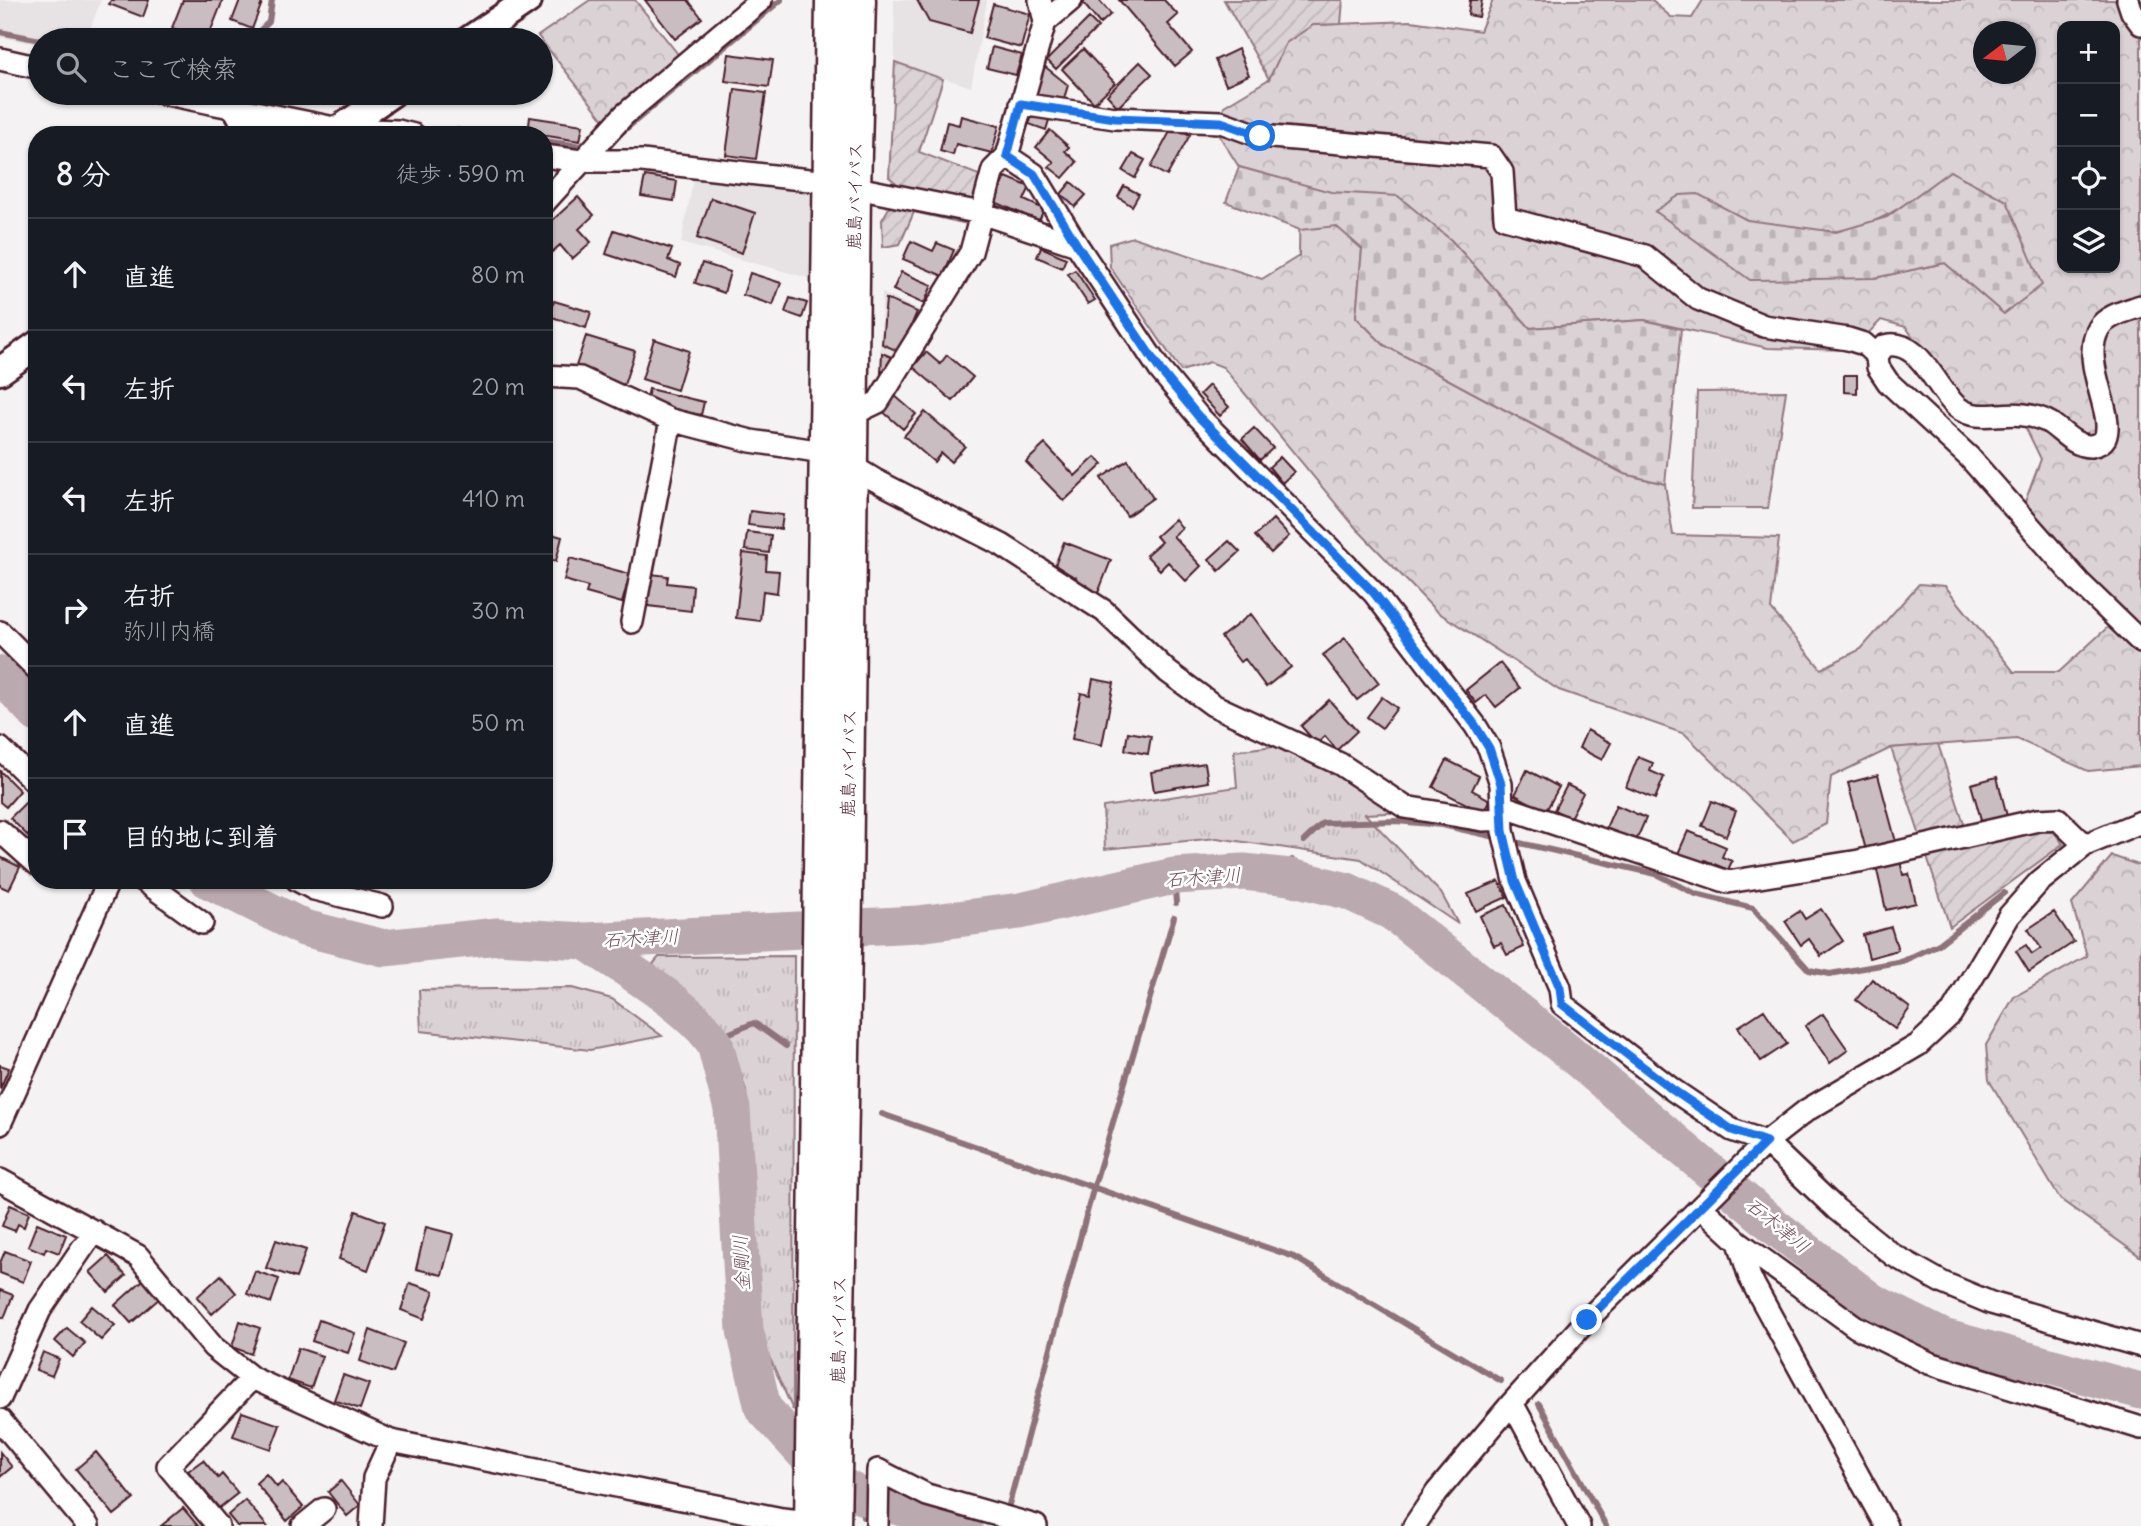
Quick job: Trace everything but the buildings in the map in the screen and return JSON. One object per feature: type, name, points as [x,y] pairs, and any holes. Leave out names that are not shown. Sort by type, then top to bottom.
[{"type":"highway","name":"鹿島バイパス","points":[[829,1522],[811,1484],[812,1416],[853,414],[831,0]]},
{"type":"highway","name":"鹿島バイパス","points":[[833,895],[823,452],[841,186],[860,0]]},
{"type":"highway","name":"鹿島バイパス","points":[[829,1522],[837,1455],[831,974]]},
{"type":"main road","points":[[487,28],[528,0]]},
{"type":"main road","points":[[344,126],[374,105]]},
{"type":"main road","points":[[237,108],[246,126]]},
{"type":"main road","points":[[0,371],[28,351]]},
{"type":"street","points":[[553,193],[624,115],[761,0]]},
{"type":"street","points":[[853,414],[878,402],[971,252],[993,170],[1007,156],[1045,22],[1040,0]]},
{"type":"street","points":[[1045,22],[1072,0]]},
{"type":"street","points":[[2128,0],[2132,12],[2141,24]]},
{"type":"street","points":[[0,59],[28,65]]},
{"type":"street","points":[[1021,104],[1115,118],[1221,122],[1260,136],[1491,156],[1502,173],[1505,218],[1645,256],[1698,299],[1764,326],[1848,338],[1864,344],[1877,356]]},
{"type":"street","points":[[222,105],[310,126]]},
{"type":"street","points":[[553,155],[589,152],[841,186],[981,213],[1077,245]]},
{"type":"street","points":[[1007,156],[1034,174],[1077,245],[1160,370],[1198,416],[1374,593],[1475,725],[1489,748],[1501,784],[1503,826],[1515,881],[1560,988],[1562,1004],[1673,1090],[1732,1130],[1766,1142],[1836,1209],[1893,1255],[1933,1277],[1991,1303],[2141,1346]]},
{"type":"street","points":[[2141,306],[2113,316],[2100,327],[2094,342],[2093,362],[2106,426],[2105,438],[2101,443],[2090,446],[2078,444],[2047,421],[2022,414],[1970,415],[1956,406],[1912,351],[1893,343],[1884,346],[1877,356],[1878,367],[1888,382],[1969,457],[2080,583],[2141,642]]},
{"type":"street","points":[[553,376],[580,378],[671,421],[751,441],[823,452]]},
{"type":"street","points":[[632,622],[671,421]]},
{"type":"street","points":[[852,466],[1002,545],[1104,611],[1168,672],[1213,705],[1340,764],[1405,807],[1483,820],[1728,882],[1859,861],[2038,820],[2058,819],[2085,845]]},
{"type":"street","points":[[0,632],[28,660]]},
{"type":"street","points":[[0,748],[28,775]]},
{"type":"street","points":[[1415,1526],[1437,1492],[1587,1320],[1766,1142],[1807,1110],[1918,1045],[1951,1014],[2009,916],[2039,882],[2085,845],[2141,822]]},
{"type":"street","points":[[0,831],[28,856]]},
{"type":"street","points":[[0,1124],[105,889]]},
{"type":"street","points":[[155,889],[202,923]]},
{"type":"street","points":[[314,889],[382,906]]},
{"type":"street","points":[[0,1180],[138,1256],[214,1347],[251,1378],[391,1441],[769,1516],[829,1522]]},
{"type":"street","points":[[1702,1205],[1739,1242],[1856,1327],[1928,1363],[2141,1428]]},
{"type":"street","points":[[0,1398],[40,1310],[94,1231]]},
{"type":"street","points":[[1739,1242],[1751,1278],[1886,1526]]},
{"type":"street","points":[[218,1526],[168,1466],[251,1378]]},
{"type":"street","points":[[1512,1403],[1579,1526]]},
{"type":"street","points":[[0,1420],[88,1526]]},
{"type":"street","points":[[371,1526],[374,1478],[391,1441]]},
{"type":"street","points":[[877,1526],[878,1470],[927,1495],[1036,1526]]},
{"type":"street","points":[[303,1526],[324,1509]]},
{"type":"shaded area","points":[[0,0],[101,0],[90,28],[28,28],[28,43],[0,37]]},
{"type":"shaded area","points":[[894,0],[987,0],[971,87],[895,62]]},
{"type":"shaded area","points":[[694,177],[810,191],[812,279],[681,243]]},
{"type":"shaded area","points":[[882,293],[928,314],[879,390]]},
{"type":"green space","points":[[590,0],[635,0],[681,58],[605,121],[553,55],[553,28],[550,28]]},
{"type":"green space","points":[[1224,0],[1343,0],[1341,24],[1313,25],[1286,43],[1269,79]]},
{"type":"green space","points":[[1493,0],[1651,0],[1671,17],[1692,18],[1703,0],[2141,0],[2141,766],[2088,771],[2017,739],[1891,748],[1831,777],[1826,824],[1793,841],[1685,734],[1559,690],[1436,611],[1355,527],[1223,367],[1210,362],[1181,371],[1110,267],[1109,244],[1133,237],[1262,279],[1299,256],[1300,184],[1239,167],[1219,135],[1224,106],[1269,79],[1285,43],[1313,25],[1411,21],[1480,31]],"holes":[[[1950,172],[2004,314],[1945,263],[1874,278],[1656,212],[1671,201],[1693,195],[1703,197],[1747,220],[1837,231],[1884,217]],[[1451,240],[1530,328],[1644,320],[1768,348],[1852,350],[1881,320],[1906,327],[1970,421],[2024,424],[2041,459],[2017,523],[2108,627],[2059,672],[2014,672],[1945,586],[1919,584],[1861,649],[1821,669],[1771,609],[1779,538],[1673,535],[1665,484],[1624,474],[1384,345],[1356,317],[1362,249]]]},
{"type":"green space","points":[[895,62],[943,79],[919,152],[984,177],[972,225],[914,212],[900,244],[883,247],[882,220],[901,187],[889,177]]},
{"type":"green space","points":[[1239,167],[1331,192],[1398,196],[1451,240],[1530,328],[1644,320],[1681,329],[1665,484],[1625,474],[1384,345],[1356,317],[1362,249],[1336,226],[1300,230],[1226,202]]},
{"type":"green space","points":[[1950,171],[2007,201],[2042,285],[2004,314],[1945,263],[1874,278],[1750,280],[1655,211],[1680,195],[1698,194],[1747,220],[1836,232],[1887,217]]},
{"type":"green space","points":[[1786,391],[1768,508],[1692,508],[1697,392]]},
{"type":"green space","points":[[1938,744],[1970,842],[2047,823],[2063,844],[1950,927],[1891,748]]},
{"type":"green space","points":[[1283,745],[1410,812],[1365,814],[1441,893],[1458,924],[1361,859],[1217,838],[1105,849],[1103,807],[1237,787],[1234,751]]},
{"type":"green space","points":[[2112,856],[2141,866],[2141,1257],[2060,1199],[1989,1080],[1986,1045],[2014,997],[2087,956],[2072,904]]},
{"type":"green space","points":[[794,956],[793,1410],[763,1343],[746,1091],[729,1034],[660,974],[653,964],[659,957]]},
{"type":"green space","points":[[572,988],[612,999],[662,1036],[590,1050],[421,1031],[419,990]]},
{"type":"waterway","points":[[263,28],[269,22],[272,0]]},
{"type":"waterway","points":[[621,133],[781,0]]},
{"type":"waterway","points":[[0,32],[28,38]]},
{"type":"waterway","points":[[553,142],[588,147]]},
{"type":"waterway","name":"石木津川","points":[[0,674],[28,704]]},
{"type":"waterway","points":[[1304,841],[1323,823],[1396,821],[1442,825],[1500,838]]},
{"type":"waterway","points":[[1511,841],[1656,874],[1696,894],[1753,908],[1809,970],[1830,974],[1903,961],[1939,944],[2004,893]]},
{"type":"waterway","points":[[1290,877],[1292,860]]},
{"type":"waterway","name":"石木津川","points":[[226,889],[304,928],[384,948],[498,936],[585,941],[918,924],[1020,911],[1174,876],[1244,872],[1290,877],[1347,891],[1392,912],[1569,1052],[1778,1229],[1871,1301],[1943,1337],[2141,1391]]},
{"type":"waterway","points":[[1174,876],[1176,903]]},
{"type":"waterway","points":[[1007,1512],[1094,1186],[1174,917]]},
{"type":"waterway","name":"金剛川","points":[[585,941],[674,1002],[705,1030],[715,1044],[732,1109],[745,1330],[763,1408],[826,1477],[861,1496],[964,1526]]},
{"type":"waterway","points":[[715,1044],[725,1035],[754,1023],[786,1046]]},
{"type":"waterway","points":[[882,1114],[1294,1257],[1501,1381]]},
{"type":"waterway","points":[[1539,1404],[1606,1526]]},
{"type":"waterway","points":[[861,1496],[863,1517]]},
{"type":"route","points":[[1260,136],[1221,122],[1115,118],[1021,104],[1007,156],[1034,174],[1077,245],[1160,370],[1198,416],[1374,593],[1475,725],[1489,748],[1501,784],[1503,831],[1515,881],[1560,988],[1562,1004],[1673,1090],[1732,1130],[1766,1142],[1587,1320]]}]
